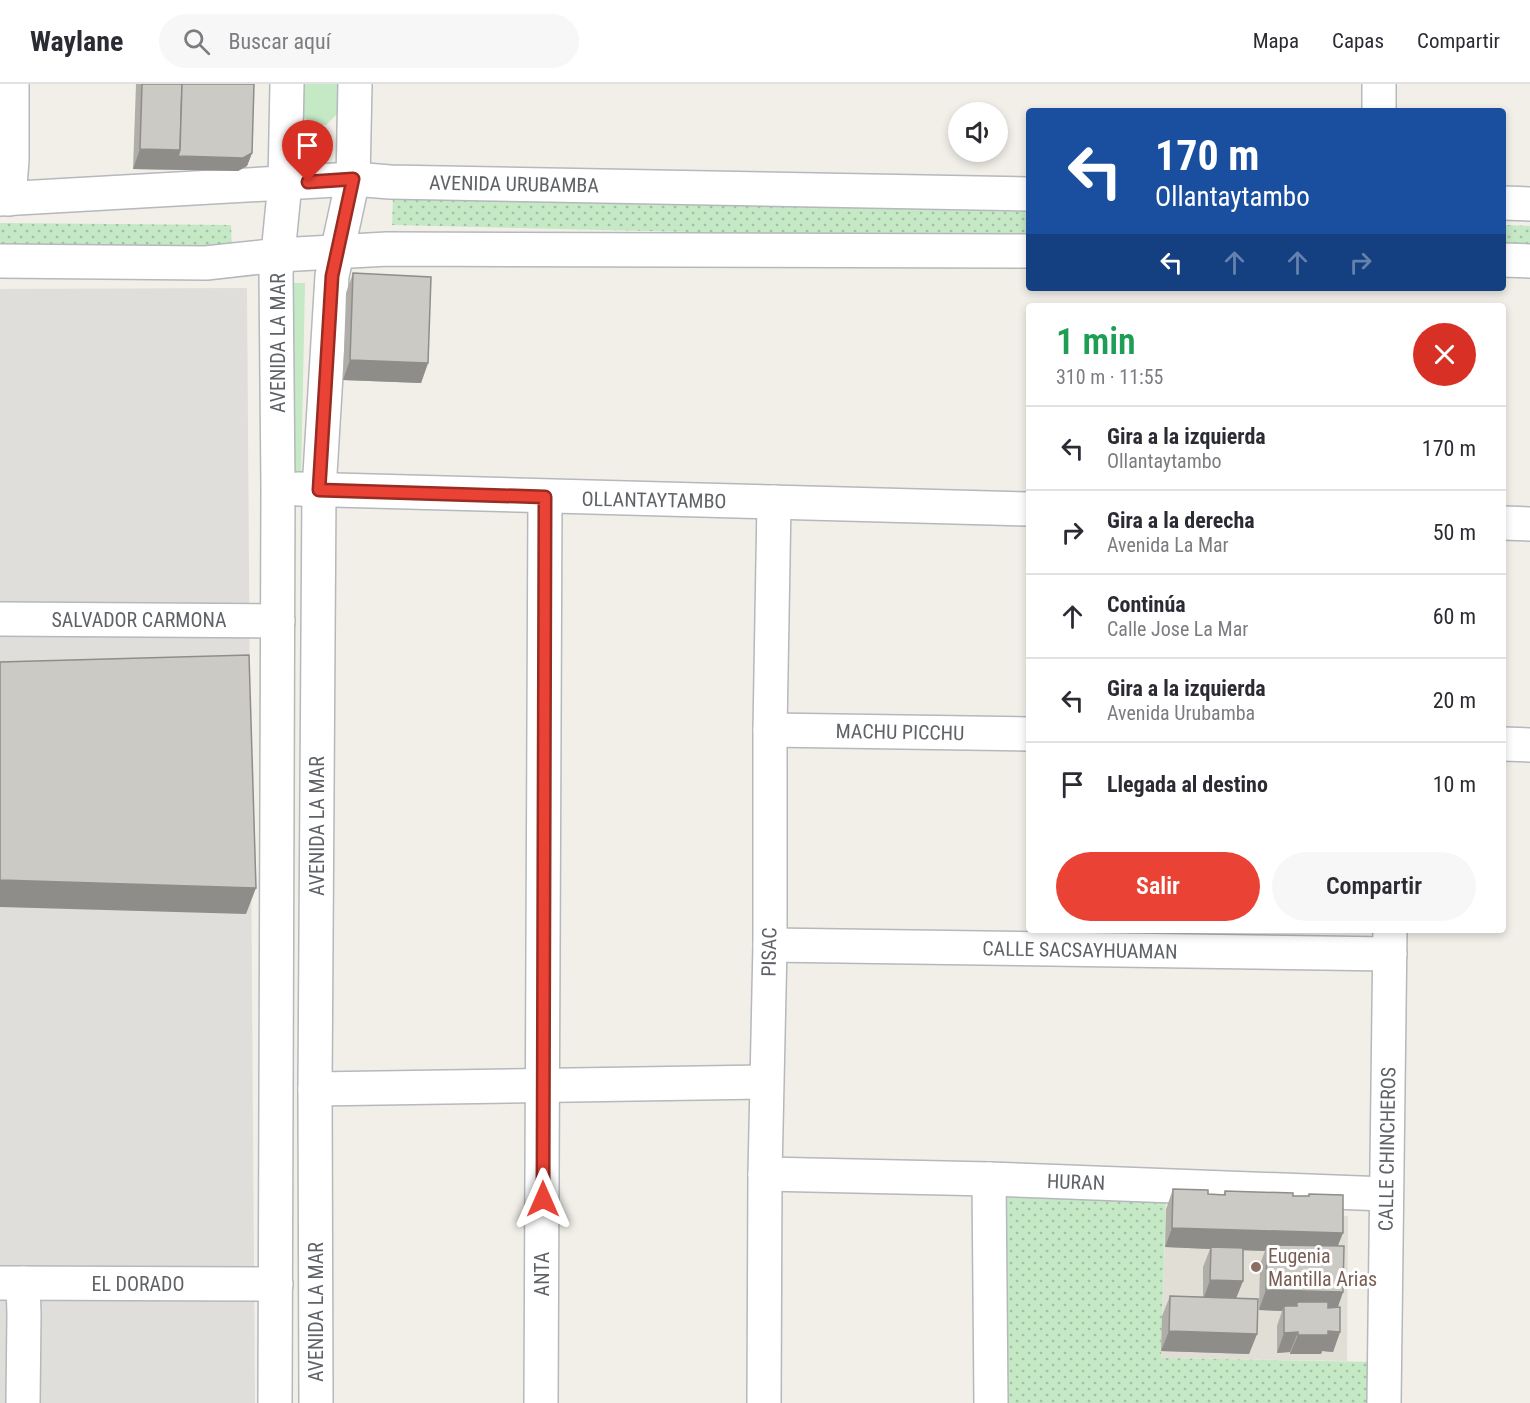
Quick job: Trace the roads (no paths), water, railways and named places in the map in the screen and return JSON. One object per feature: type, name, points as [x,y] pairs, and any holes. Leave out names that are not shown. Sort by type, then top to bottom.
[{"type":"street","points":[[4,199],[12,160],[12,84]]},
{"type":"street","name":"AVENIDA LA MAR","points":[[276,1403],[278,488],[276,274],[285,183],[287,84]]},
{"type":"street","name":"AVENIDA LA MAR","points":[[316,1403],[315,1089],[319,490],[332,276],[353,179],[355,84]]},
{"type":"street","points":[[1379,84],[1379,108]]},
{"type":"street","name":"AVENIDA URUBAMBA","points":[[4,199],[353,179],[390,182],[1026,194]]},
{"type":"street","points":[[1506,203],[1530,204]]},
{"type":"street","points":[[0,261],[206,263],[279,255],[387,249],[1026,251]]},
{"type":"street","points":[[1506,260],[1530,261]]},
{"type":"street","name":"OLLANTAYTAMBO","points":[[278,488],[1026,510]]},
{"type":"street","name":"ANTA","points":[[542,1403],[545,497]]},
{"type":"street","name":"PISAC","points":[[764,1403],[774,502]]},
{"type":"street","points":[[1506,523],[1530,524]]},
{"type":"street","name":"SALVADOR CARMONA","points":[[0,619],[278,621]]},
{"type":"street","name":"MACHU PICCHU","points":[[770,730],[1026,734]]},
{"type":"street","points":[[1506,744],[1530,745]]},
{"type":"street","name":"CALLE SACSAYHUAMAN","points":[[770,945],[1390,942]]},
{"type":"street","name":"CALLE CHINCHEROS","points":[[1384,1403],[1390,942]]},
{"type":"street","points":[[315,1089],[766,1082]]},
{"type":"street","name":"HURAN","points":[[765,1174],[989,1179],[1386,1194]]},
{"type":"street","points":[[989,1179],[991,1403]]},
{"type":"street","points":[[11,1283],[24,1314],[23,1403]]},
{"type":"street","name":"EL DORADO","points":[[11,1283],[276,1284]]},
{"type":"place","name":"Eugenia Mantilla Arias","points":[[1256,1267]]}]
